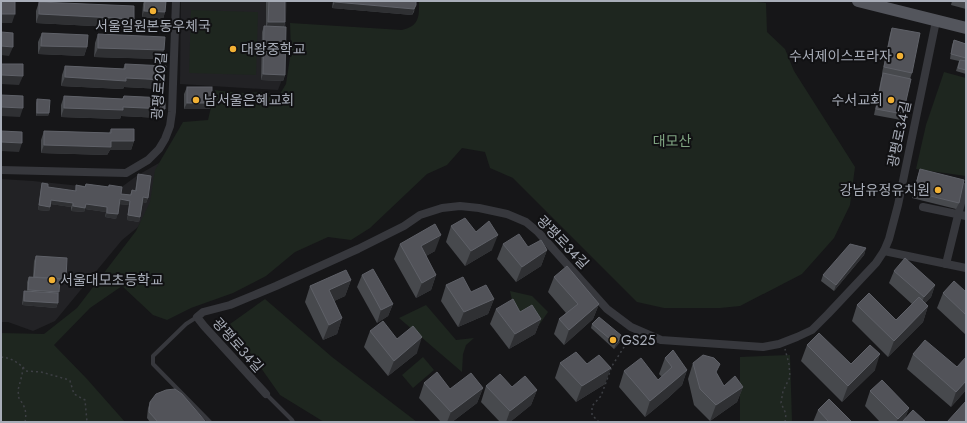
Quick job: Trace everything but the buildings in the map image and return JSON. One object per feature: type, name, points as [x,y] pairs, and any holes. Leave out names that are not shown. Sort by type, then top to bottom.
[{"type":"main road","points":[[858,1],[966,28]]},
{"type":"street","name":"광평로20길","points":[[1,170],[126,173],[148,160],[159,149],[170,126],[172,112],[176,1]]},
{"type":"street","name":"광평로34길","points":[[266,394],[197,317],[203,312],[230,305],[276,286],[358,249],[404,226],[420,215],[442,208],[460,206],[479,208],[507,214],[526,222],[538,232],[607,309],[625,323],[661,340],[764,346],[782,343],[812,330],[876,263],[889,239],[898,205],[936,21]]},
{"type":"street","points":[[946,264],[962,216],[965,187]]},
{"type":"street","points":[[923,207],[962,216]]},
{"type":"street","points":[[884,250],[966,268]]},
{"type":"lane","points":[[197,317],[186,324],[153,356],[153,364],[210,422]]},
{"type":"lane","points":[[266,394],[293,422]]},
{"type":"path","points":[[597,422],[598,421],[592,415],[592,406],[601,396],[612,366],[636,329]]},
{"type":"path","points":[[782,343],[789,364],[790,377],[783,391],[781,403],[786,414],[785,422]]},
{"type":"path","points":[[1,357],[16,361],[26,372],[41,372],[70,381],[74,394],[85,400],[88,422]]},
{"type":"path","points":[[23,367],[18,390],[19,399],[23,404],[26,416],[25,422]]},
{"type":"shaded area","name":"대왕중학교","points":[[181,1],[287,1],[283,77],[278,90],[180,84]]},
{"type":"shaded area","name":"서울대모초등학교","points":[[159,163],[152,202],[138,227],[122,240],[55,321],[33,331],[8,322],[1,322],[1,179],[109,189],[123,186]]},
{"type":"green space","name":"대모산","points":[[419,1],[748,1],[766,3],[767,32],[785,49],[794,71],[855,167],[850,205],[834,238],[802,274],[740,306],[720,308],[664,308],[637,302],[513,178],[490,168],[485,152],[462,148],[447,165],[427,174],[370,228],[351,240],[328,237],[295,252],[266,276],[233,293],[191,308],[167,320],[153,315],[122,286],[90,308],[54,345],[87,379],[125,422],[1,422],[1,333],[44,334],[77,308],[136,231],[150,202],[155,170],[183,122],[208,120],[215,90],[244,93],[261,92],[280,94],[286,84],[291,51],[290,23],[402,30],[415,24],[418,15]]},
{"type":"green space","points":[[191,10],[258,12],[256,75],[189,73]]},
{"type":"green space","points":[[944,72],[966,78],[966,176],[916,169],[926,125]]},
{"type":"green space","points":[[510,291],[532,296],[548,312],[539,325],[514,309]]},
{"type":"green space","points":[[265,299],[332,357],[417,422],[324,422],[280,395],[230,324]]},
{"type":"green space","points":[[426,305],[456,340],[474,338],[466,345],[463,354],[462,372],[399,318]]},
{"type":"green space","points":[[790,355],[792,422],[740,422],[740,357]]},
{"type":"green space","points":[[423,357],[434,370],[413,388],[402,375]]},
{"type":"place","name":"서울일원본동우체국","points":[[153,11]]},
{"type":"place","name":"대왕중학교","points":[[233,49]]},
{"type":"place","name":"수서제이스프라자","points":[[900,56]]},
{"type":"place","name":"남서울은혜교회","points":[[196,100]]},
{"type":"place","name":"수서교회","points":[[891,100]]},
{"type":"place","name":"강남유정유치원","points":[[938,190]]},
{"type":"place","name":"서울대모초등학교","points":[[52,280]]},
{"type":"place","name":"GS25","points":[[613,340]]}]
